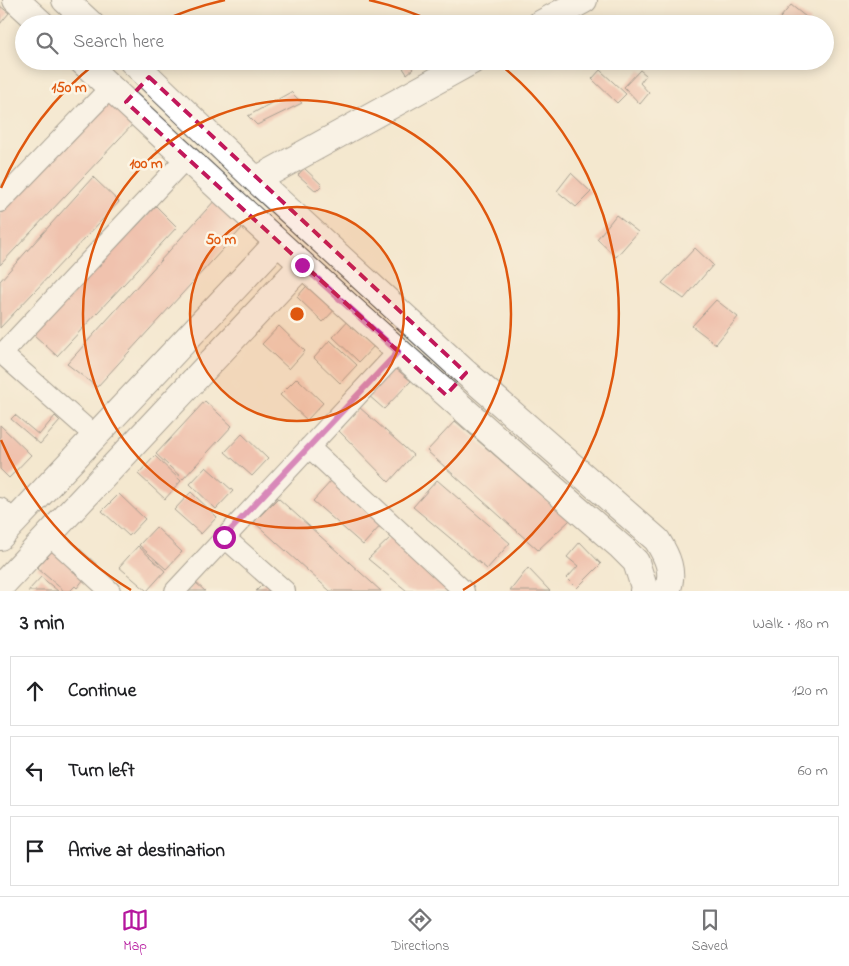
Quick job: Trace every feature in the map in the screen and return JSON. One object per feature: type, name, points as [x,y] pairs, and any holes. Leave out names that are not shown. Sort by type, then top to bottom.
[{"type":"main road","points":[[16,0],[32,15]]},
{"type":"main road","points":[[556,15],[584,0]]},
{"type":"main road","points":[[92,70],[187,157],[277,243],[446,395],[626,552],[636,562],[644,587],[643,591]]},
{"type":"main road","points":[[118,95],[140,70]]},
{"type":"main road","points":[[142,70],[256,180],[466,373],[657,540],[668,558],[671,581],[667,591]]},
{"type":"main road","points":[[256,180],[456,70]]},
{"type":"main road","points":[[5,522],[95,436],[277,243]]},
{"type":"main road","points":[[0,587],[302,265]]},
{"type":"main road","points":[[446,395],[466,373]]},
{"type":"street","points":[[0,202],[118,95]]},
{"type":"street","points":[[95,436],[1,353],[187,157]]},
{"type":"street","points":[[174,591],[398,352]]},
{"type":"street","points":[[309,447],[464,591]]},
{"type":"street","points":[[49,535],[110,591]]},
{"type":"street","points":[[224,537],[284,591]]},
{"type":"highlighted area","points":[[149,77],[466,373],[446,395],[126,102]]},
{"type":"building","points":[[791,5],[804,15],[783,15]]},
{"type":"building","points":[[0,6],[9,13],[0,24]]},
{"type":"building","points":[[600,70],[626,94],[617,103],[592,79]]},
{"type":"building","points":[[640,70],[646,75],[640,83],[649,93],[640,104],[624,87]]},
{"type":"building","points":[[291,92],[302,103],[257,125],[248,116]]},
{"type":"building","points":[[108,98],[135,122],[0,265],[0,214]]},
{"type":"building","points":[[304,168],[322,185],[316,191],[298,175]]},
{"type":"building","points":[[571,173],[591,192],[576,207],[557,191]]},
{"type":"building","points":[[93,177],[119,202],[0,328],[0,281]]},
{"type":"building","points":[[216,199],[244,226],[97,387],[67,364]]},
{"type":"building","points":[[156,206],[177,227],[57,356],[33,334]]},
{"type":"building","points":[[616,215],[638,232],[616,257],[597,239]]},
{"type":"building","points":[[695,248],[713,265],[684,299],[662,283]]},
{"type":"building","points":[[313,279],[340,304],[323,322],[297,297]]},
{"type":"building","points":[[716,300],[738,317],[716,344],[692,326]]},
{"type":"building","points":[[349,319],[376,344],[359,362],[333,337]]},
{"type":"building","points":[[279,326],[305,351],[289,369],[262,344]]},
{"type":"building","points":[[330,340],[357,365],[340,383],[314,358]]},
{"type":"building","points":[[395,368],[411,381],[384,409],[368,395]]},
{"type":"building","points":[[297,378],[323,403],[307,420],[280,395]]},
{"type":"building","points":[[205,401],[232,426],[183,479],[156,454]]},
{"type":"building","points":[[359,407],[413,455],[389,482],[339,431]]},
{"type":"building","points":[[15,415],[39,435],[55,416],[60,421],[40,444],[11,419]]},
{"type":"building","points":[[455,421],[570,520],[538,550],[427,451]]},
{"type":"building","points":[[0,425],[31,455],[9,478],[0,469]]},
{"type":"building","points":[[242,434],[268,459],[252,476],[225,452]]},
{"type":"building","points":[[155,456],[181,481],[165,499],[138,474]]},
{"type":"building","points":[[206,467],[233,491],[216,509],[190,484]]},
{"type":"building","points":[[332,480],[382,524],[363,545],[313,501]]},
{"type":"building","points":[[437,480],[510,543],[487,569],[413,507]]},
{"type":"building","points":[[191,492],[217,517],[201,534],[174,510]]},
{"type":"building","points":[[119,494],[145,519],[129,536],[102,511]]},
{"type":"building","points":[[278,498],[381,591],[330,591],[254,522]]},
{"type":"building","points":[[156,527],[182,552],[166,569],[139,545]]},
{"type":"building","points":[[391,537],[455,591],[407,591],[368,559]]},
{"type":"building","points":[[580,542],[601,564],[577,588],[567,578],[578,566],[567,557]]},
{"type":"building","points":[[138,546],[165,571],[147,591],[119,567]]},
{"type":"building","points":[[55,548],[84,579],[77,588],[75,586],[70,591],[64,591],[37,568]]},
{"type":"building","points":[[528,568],[550,591],[510,591]]},
{"type":"building","points":[[41,577],[58,591],[28,591]]},
{"type":"building","points":[[266,581],[277,591],[256,591]]},
{"type":"building","points":[[195,582],[205,591],[188,591]]},
{"type":"route","points":[[224,537],[398,352],[302,265]]}]
